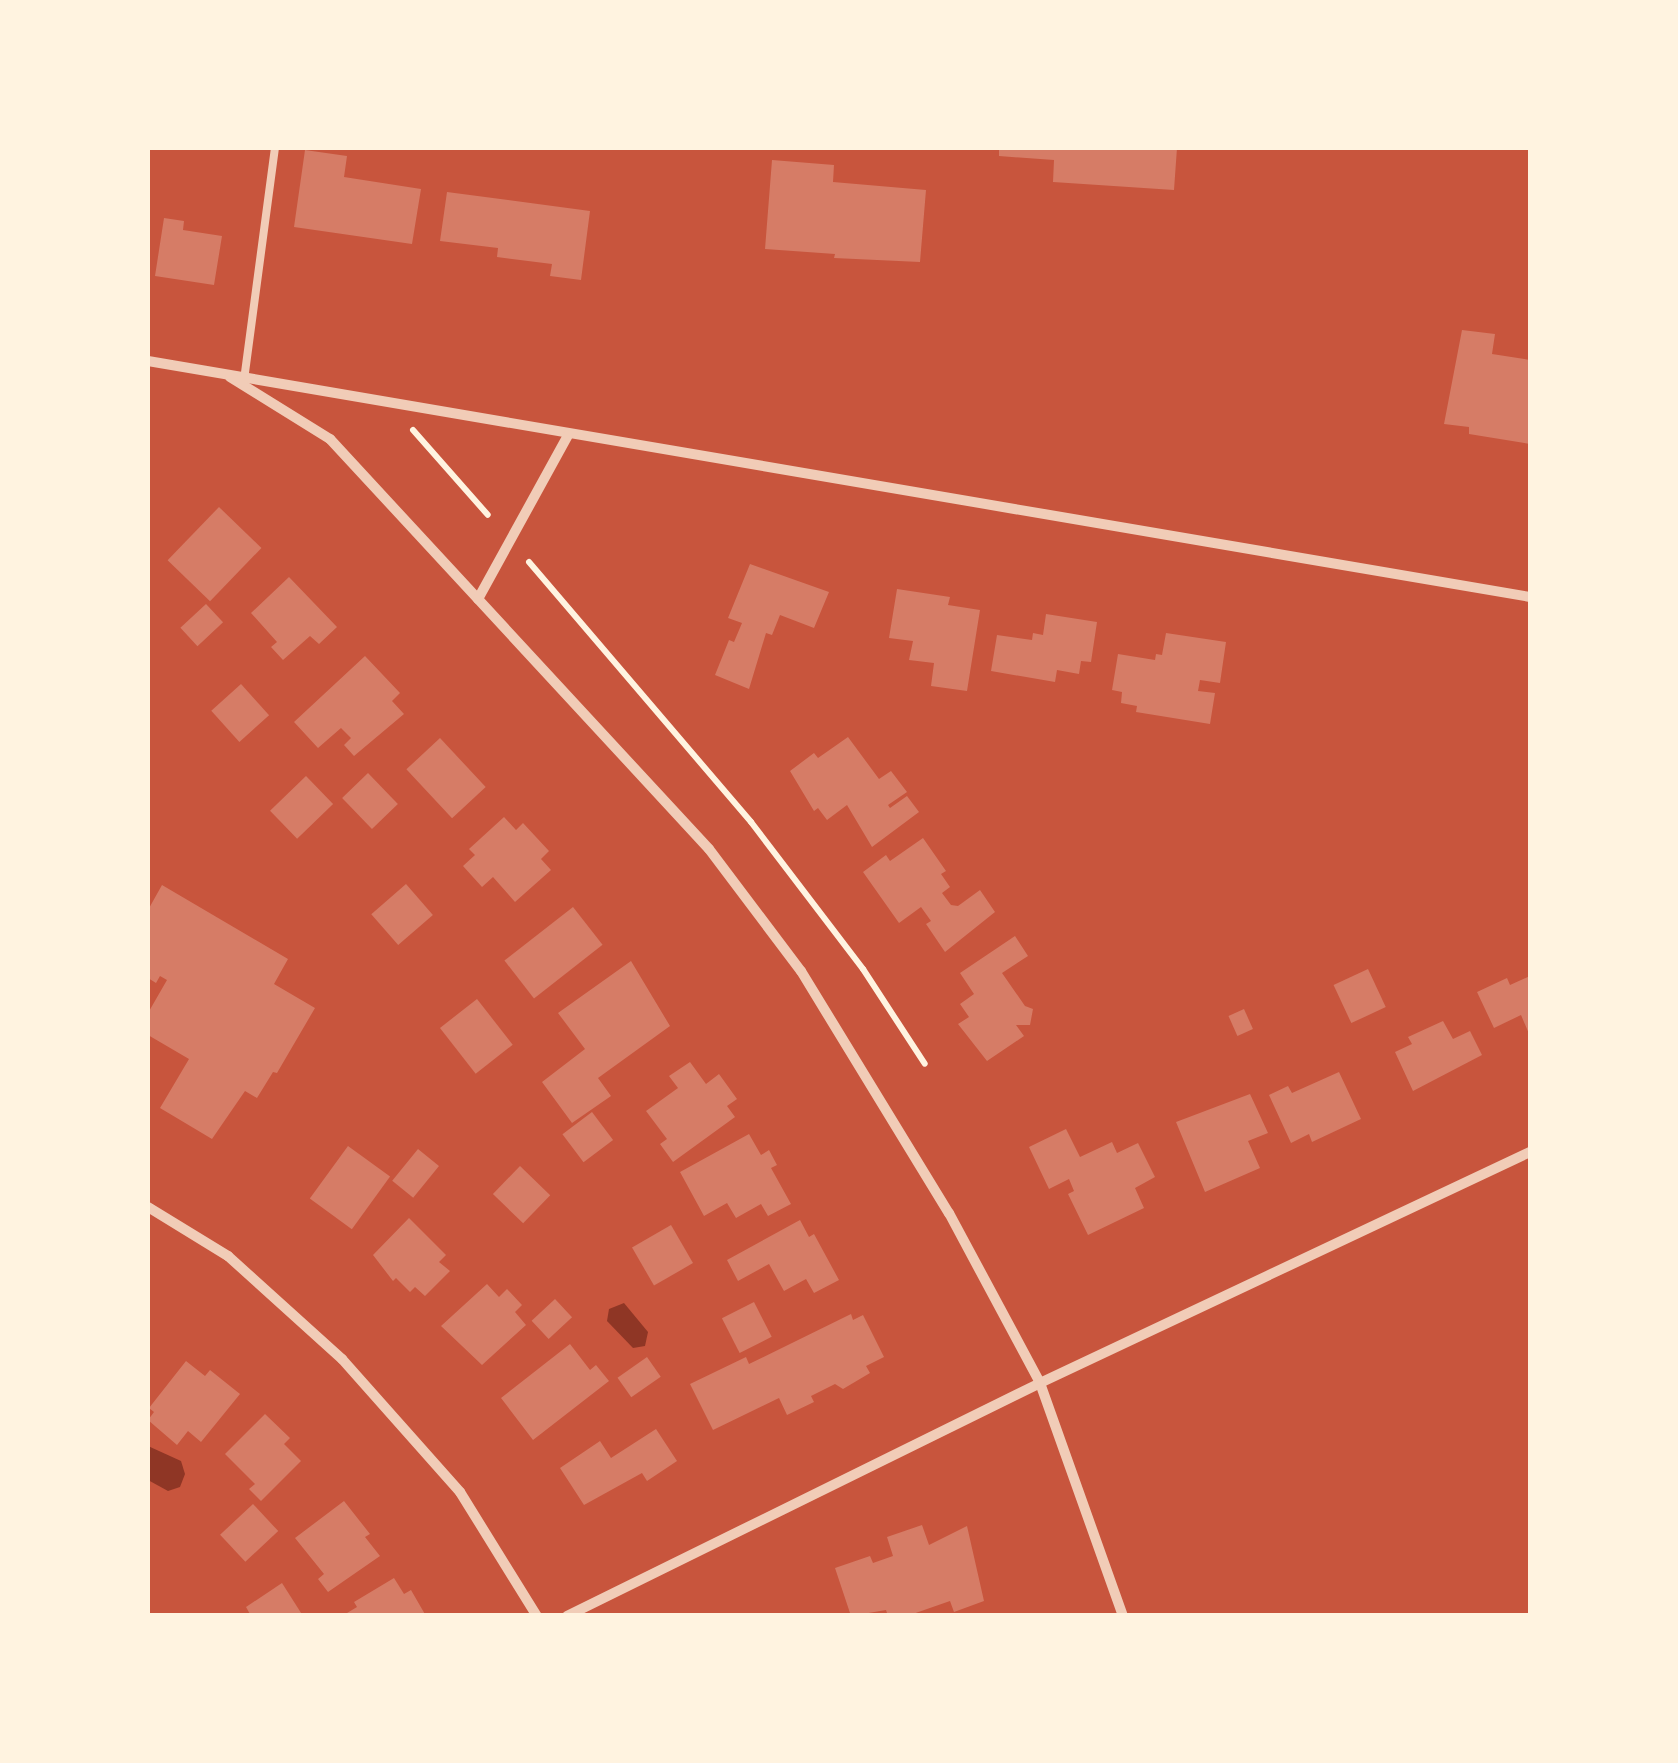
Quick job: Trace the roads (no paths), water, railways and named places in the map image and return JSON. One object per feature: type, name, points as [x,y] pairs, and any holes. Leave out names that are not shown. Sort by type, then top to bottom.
[{"type":"street","points":[[148,362],[1530,597]]},
{"type":"street","points":[[230,378],[330,439],[709,849],[801,971],[950,1213],[1040,1384],[1123,1616]]},
{"type":"street","points":[[478,598],[568,434]]},
{"type":"street","points":[[566,1616],[1040,1384],[1530,1152]]},
{"type":"street","points":[[148,1206],[228,1256],[342,1359],[460,1492],[537,1616]]},
{"type":"lane","points":[[244,380],[275,148]]}]
